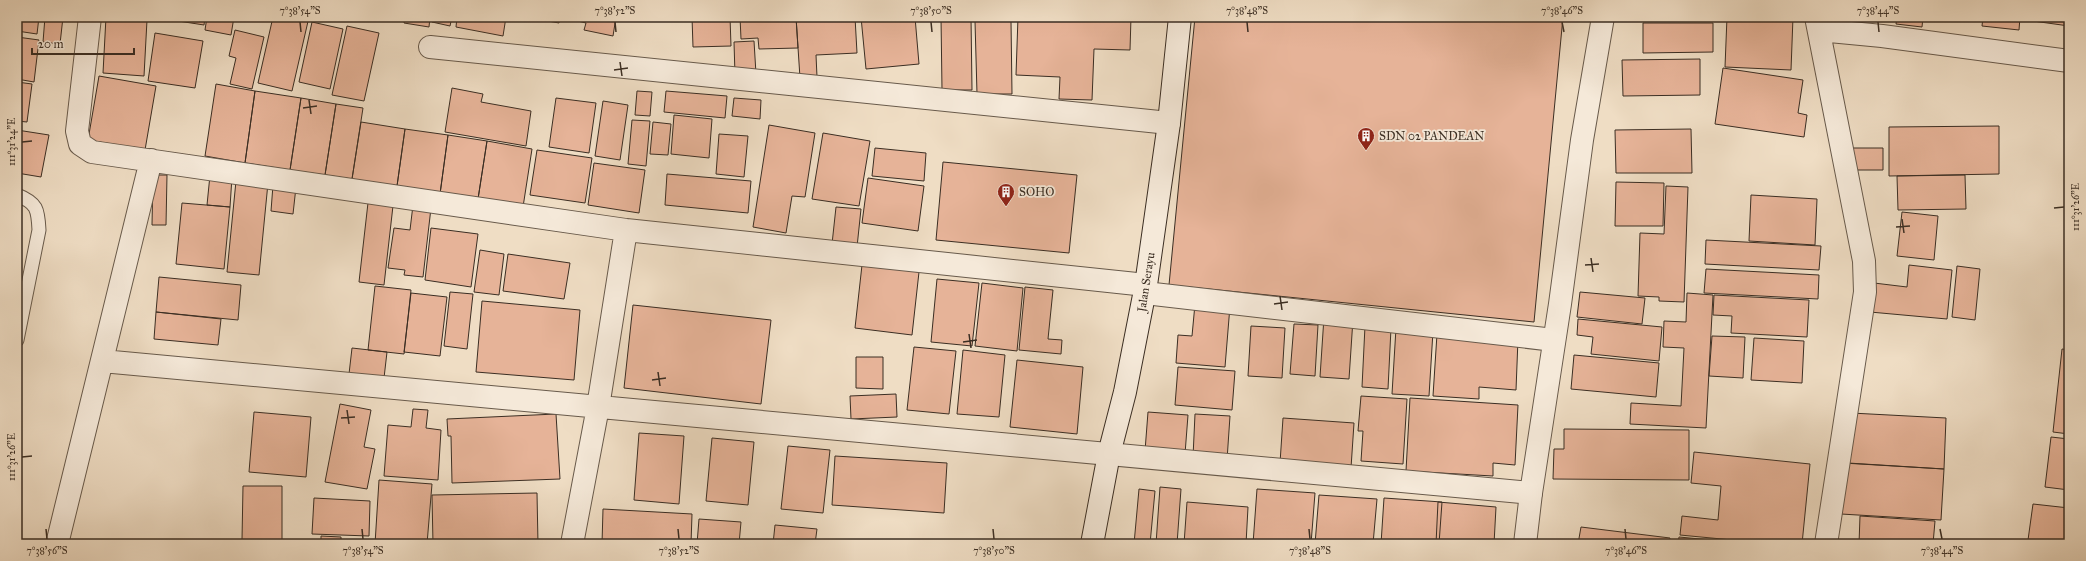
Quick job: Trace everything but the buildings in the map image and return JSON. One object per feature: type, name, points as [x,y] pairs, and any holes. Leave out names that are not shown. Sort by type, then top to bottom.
[{"type":"street","points":[[90,17],[77,131],[80,144],[92,152],[626,230],[1146,289],[1554,340]]},
{"type":"street","name":"Jalan Serayu","points":[[1092,544],[1109,454],[1125,392],[1146,289],[1169,123],[1180,17]]},
{"type":"street","points":[[1525,544],[1582,140],[1603,17]]},
{"type":"street","points":[[1826,544],[1865,292],[1864,261],[1817,23],[1882,36],[2069,61]]},
{"type":"street","points":[[430,47],[1169,123]]},
{"type":"street","points":[[56,544],[151,160]]},
{"type":"street","points":[[572,544],[598,407],[626,230]]},
{"type":"street","points":[[102,361],[1531,493]]},
{"type":"lane","points":[[17,195],[31,201],[38,212],[39,230],[17,340]]},
{"type":"place","name":"SDN 02 PANDEAN","points":[[1366,151]]},
{"type":"place","name":"SOHO","points":[[1006,207]]}]
